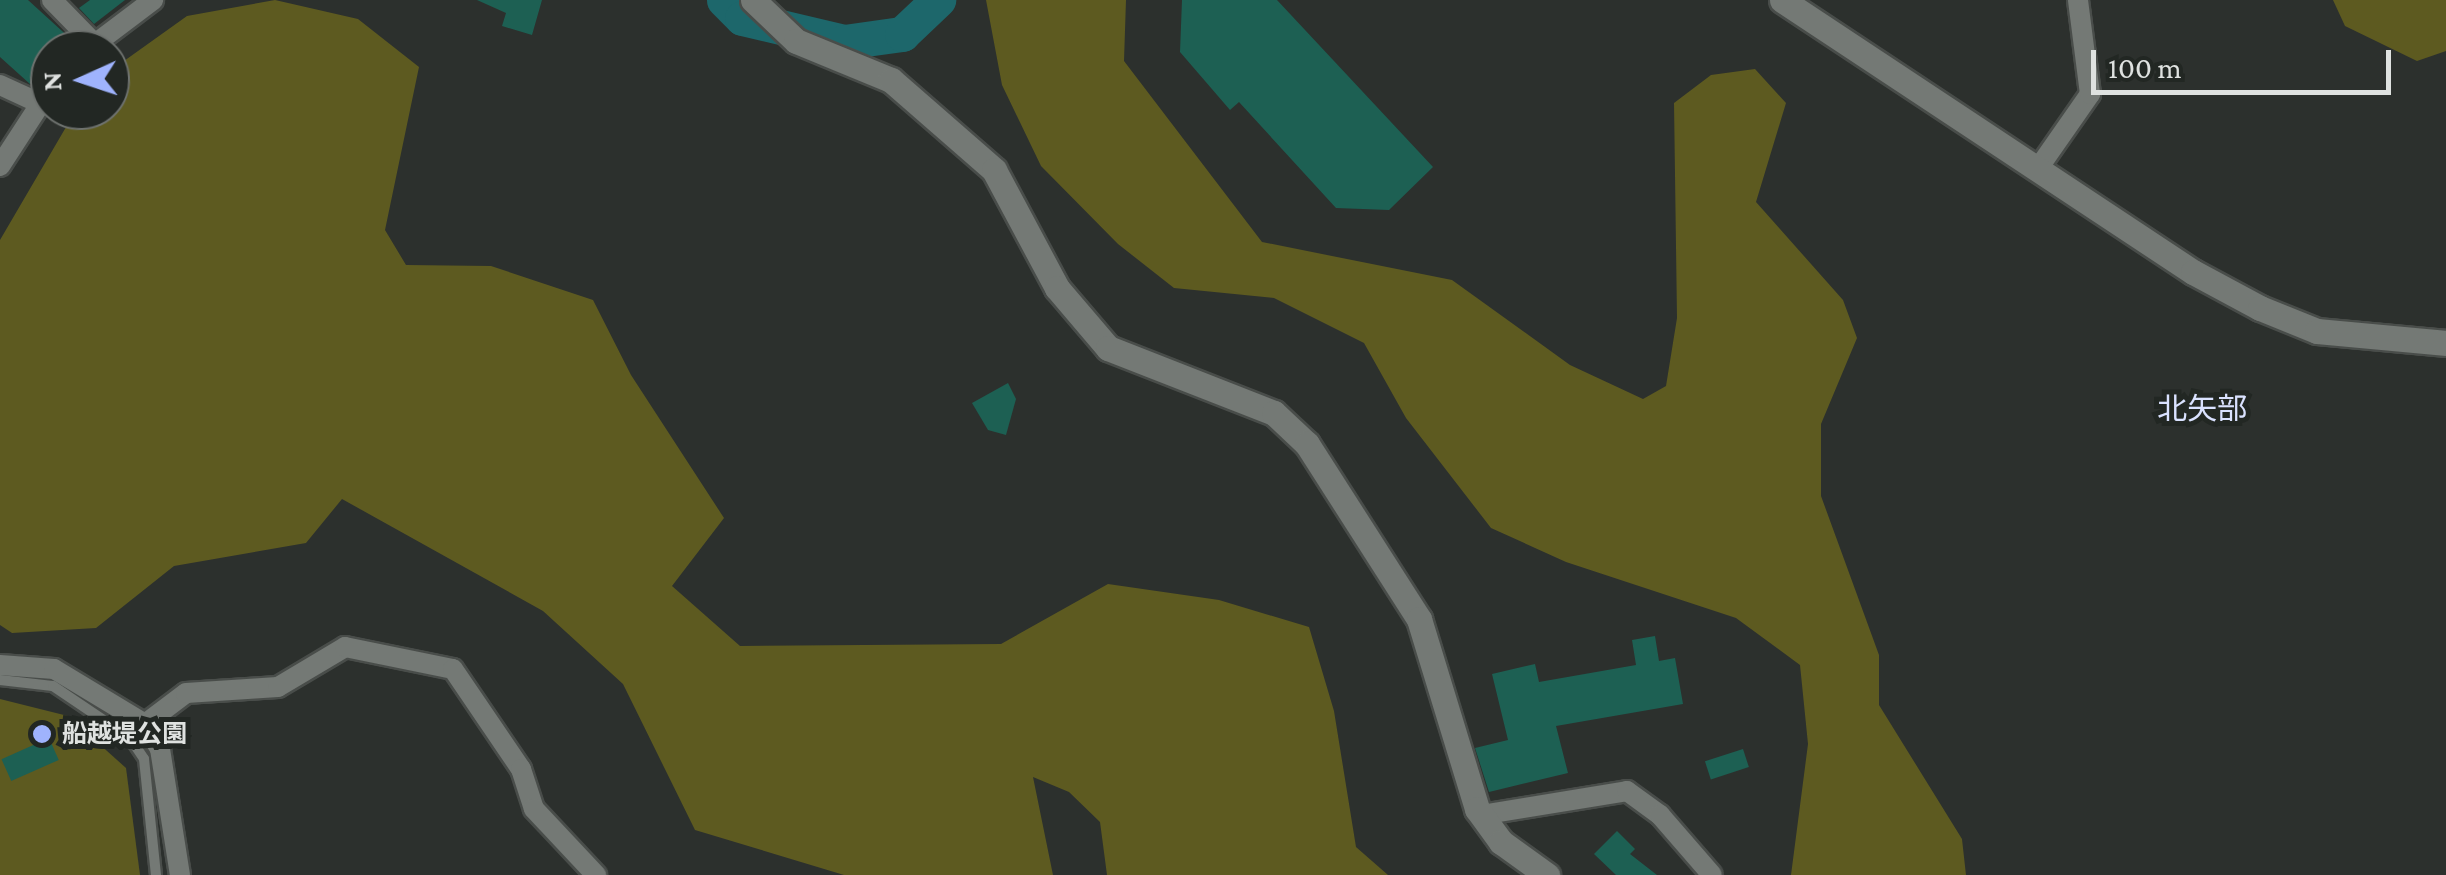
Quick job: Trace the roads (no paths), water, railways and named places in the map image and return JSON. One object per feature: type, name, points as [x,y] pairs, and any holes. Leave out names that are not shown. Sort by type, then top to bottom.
[{"type":"street","points":[[52,0],[77,30]]},
{"type":"street","points":[[113,30],[153,0]]},
{"type":"street","points":[[754,0],[796,41],[891,80],[994,170],[1056,288],[1099,340],[1274,413],[1307,444],[1419,619],[1481,816],[1510,851],[1547,875]]},
{"type":"street","points":[[1782,0],[2038,170],[2260,308],[2317,331],[2446,343]]},
{"type":"street","points":[[2038,170],[2090,94],[2078,0]]},
{"type":"street","points":[[0,85],[30,92]]},
{"type":"street","points":[[0,166],[30,118]]},
{"type":"street","points":[[145,724],[186,693],[278,686],[345,647],[453,669],[521,769],[534,809],[596,875]]},
{"type":"street","points":[[0,665],[54,669],[145,724],[160,749],[180,875]]},
{"type":"street","points":[[1481,816],[1626,791],[1660,815],[1712,875]]},
{"type":"lane","points":[[0,680],[53,686],[130,738],[144,759],[156,875]]},
{"type":"lane","points":[[135,808],[149,808]]},
{"type":"waterway","points":[[724,0],[742,18],[844,42],[902,34],[938,0]]},
{"type":"place","name":"船越堤公園","points":[[42,734]]},
{"type":"district","name":"北矢部","points":[[2202,409]]}]
